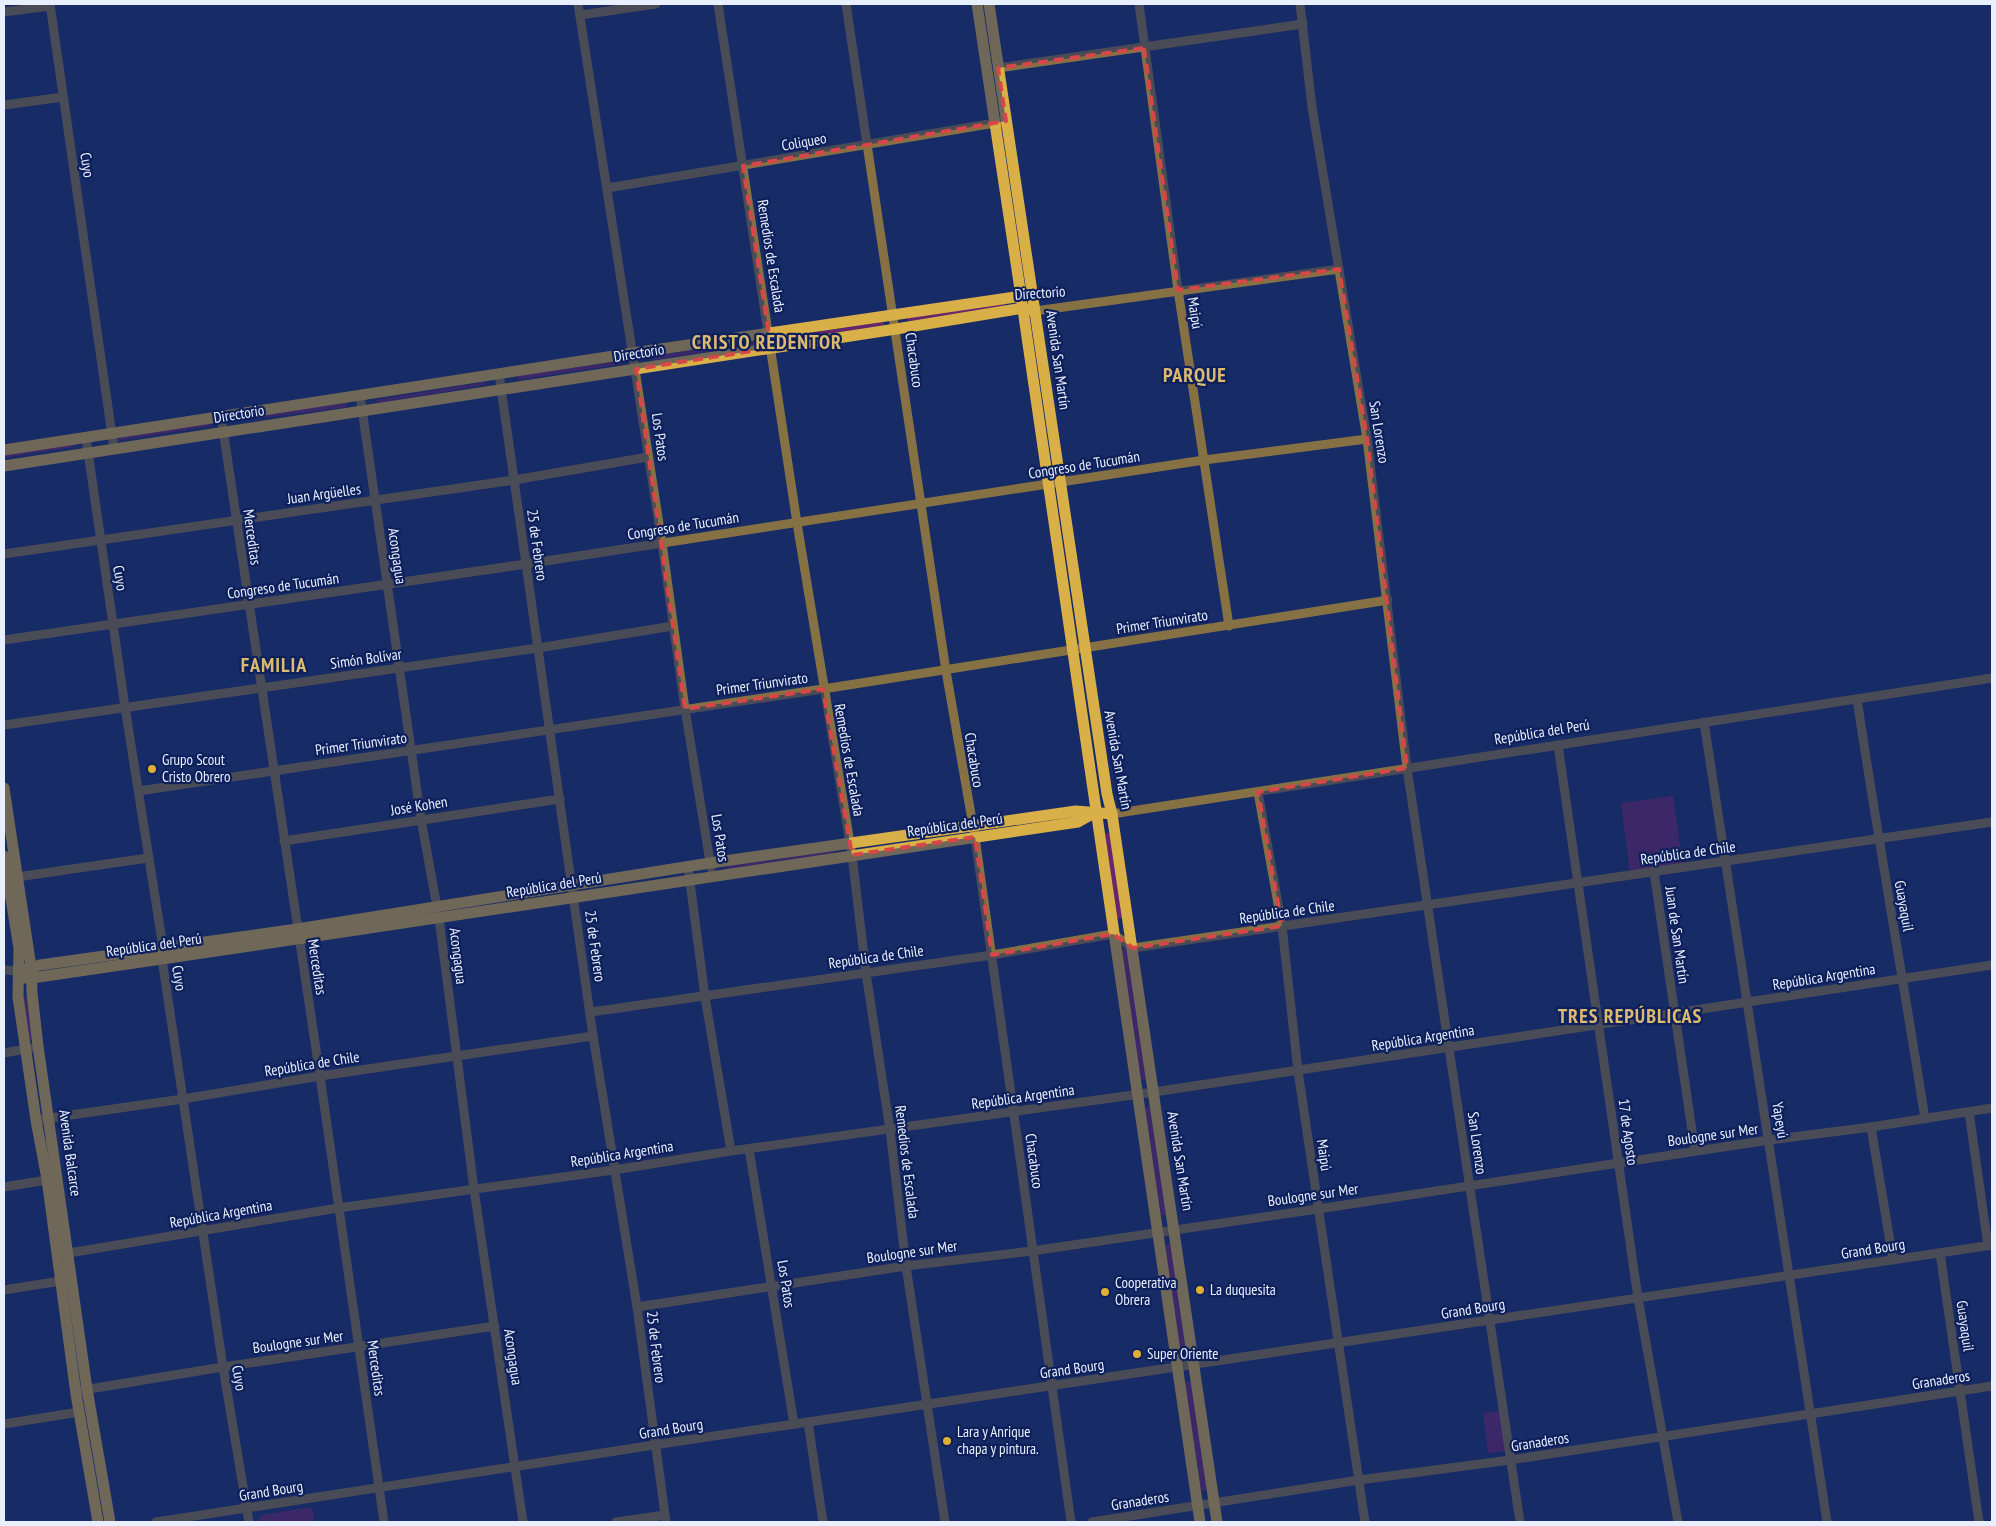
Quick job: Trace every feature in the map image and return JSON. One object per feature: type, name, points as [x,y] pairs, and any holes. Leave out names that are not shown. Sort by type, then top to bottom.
[{"type":"main road","name":"Avenida San Martín","points":[[977,4],[1000,122],[1027,295],[1035,311],[1107,794],[1112,814],[1133,948],[1217,1522]]},
{"type":"main road","name":"Avenida San Martín","points":[[988,4],[998,68],[1000,122]]},
{"type":"main road","name":"Avenida San Martín","points":[[1027,295],[1023,308],[1200,1522]]},
{"type":"main road","name":"Directorio","points":[[4,450],[633,353],[1027,295]]},
{"type":"main road","name":"Directorio","points":[[4,466],[1023,308],[1035,311]]},
{"type":"main road","name":"Avenida Balcarce","points":[[4,788],[32,972],[32,993],[38,1046],[59,1179],[63,1256],[76,1394],[98,1522]]},
{"type":"main road","name":"República del Perú","points":[[19,971],[32,972],[162,959],[298,934],[711,869],[973,831],[1076,811],[1112,814]]},
{"type":"main road","name":"Avenida Balcarce","points":[[4,856],[19,948],[18,997],[36,1120],[63,1256]]},
{"type":"main road","name":"República del Perú","points":[[32,972],[163,947],[298,934]]},
{"type":"main road","name":"Avenida Balcarce","points":[[66,1280],[110,1522]]},
{"type":"street","name":"Los Patos","points":[[578,4],[636,369],[685,709],[711,869]]},
{"type":"street","points":[[580,14],[656,4]]},
{"type":"street","name":"Remedios de Escalada","points":[[718,4],[823,689],[851,850],[866,973],[890,1130],[906,1266],[945,1522]]},
{"type":"street","name":"Chacabuco","points":[[846,4],[946,670],[992,955],[1071,1522]]},
{"type":"street","name":"Maipú","points":[[1138,4],[1228,626]]},
{"type":"street","name":"San Lorenzo","points":[[1300,4],[1312,107],[1367,439],[1407,768],[1520,1522]]},
{"type":"street","points":[[4,12],[50,5]]},
{"type":"street","name":"Cuyo","points":[[50,5],[114,448]]},
{"type":"street","points":[[998,68],[1303,24]]},
{"type":"street","points":[[4,105],[63,96]]},
{"type":"street","name":"Coliqueo","points":[[607,188],[1000,122]]},
{"type":"street","name":"Directorio","points":[[1035,311],[1339,269]]},
{"type":"street","name":"25 de Febrero","points":[[499,374],[574,891],[593,1036],[637,1307],[665,1519]]},
{"type":"street","name":"Acongagua","points":[[360,395],[421,819],[438,912],[474,1189],[523,1522]]},
{"type":"street","name":"Merceditas","points":[[221,416],[320,1076],[384,1522]]},
{"type":"street","name":"Cuyo","points":[[86,438],[125,707],[163,947],[162,959],[223,1367],[249,1522]]},
{"type":"street","name":"Congreso de Tucumán","points":[[4,640],[387,585],[1204,460],[1367,439]]},
{"type":"street","name":"Juan Argüelles","points":[[4,554],[514,480],[648,457]]},
{"type":"street","name":"Primer Triunvirato","points":[[139,791],[550,731],[1388,600]]},
{"type":"street","name":"Simón Bolívar","points":[[4,725],[538,648],[673,626]]},
{"type":"street","name":"República del Perú","points":[[1112,814],[1992,678]]},
{"type":"street","name":"Guayaquil","points":[[1857,699],[1878,839],[1904,979],[1925,1119]]},
{"type":"street","name":"Yapeyú","points":[[1704,722],[1727,861],[1827,1522]]},
{"type":"street","name":"17 de Agosto","points":[[1558,745],[1638,1298],[1678,1522]]},
{"type":"street","name":"Maipú","points":[[1258,792],[1282,926],[1298,1071],[1365,1522]]},
{"type":"street","name":"José Kohen","points":[[284,841],[560,799]]},
{"type":"street","name":"República de Chile","points":[[1133,948],[1992,822]]},
{"type":"street","points":[[17,877],[148,858]]},
{"type":"street","name":"Juan de San Martín","points":[[1654,872],[1695,1151]]},
{"type":"street","points":[[689,873],[705,996],[731,1151]]},
{"type":"street","points":[[1113,934],[1133,948]]},
{"type":"street","name":"República de Chile","points":[[591,1012],[992,955],[1113,934]]},
{"type":"street","name":"República Argentina","points":[[63,1256],[338,1208],[1298,1071],[1992,965]]},
{"type":"street","name":"República del Perú","points":[[4,970],[19,971]]},
{"type":"street","name":"República de Chile","points":[[36,1120],[593,1036]]},
{"type":"street","points":[[4,1053],[38,1046]]},
{"type":"street","name":"Boulogne sur Mer","points":[[637,1307],[906,1266],[1032,1251],[1769,1140],[1871,1128],[1992,1108]]},
{"type":"street","points":[[1969,1112],[1990,1246]]},
{"type":"street","points":[[1871,1128],[1894,1260]]},
{"type":"street","name":"Los Patos","points":[[749,1149],[794,1424]]},
{"type":"street","points":[[4,1187],[59,1179]]},
{"type":"street","name":"Grand Bourg","points":[[156,1522],[654,1445],[1990,1246]]},
{"type":"street","name":"Guayaquil","points":[[1940,1253],[1979,1522]]},
{"type":"street","points":[[4,1290],[66,1280]]},
{"type":"street","name":"Boulogne sur Mer","points":[[76,1394],[87,1389],[495,1326]]},
{"type":"street","name":"Granaderos","points":[[1092,1522],[1359,1480],[1510,1460],[1992,1386]]},
{"type":"street","points":[[4,1424],[79,1412]]},
{"type":"street","points":[[808,1422],[823,1522]]},
{"type":"street","points":[[616,1522],[665,1519]]},
{"type":"highlighted area","points":[[1144,48],[1178,290],[1339,269],[1367,439],[1407,768],[1258,792],[1282,926],[1133,948],[1113,934],[992,955],[975,837],[852,855],[823,689],[685,709],[636,369],[771,348],[743,166],[1006,121],[998,68]]},
{"type":"shaded area","points":[[1005,303],[1005,306],[908,321],[908,318]]},
{"type":"shaded area","points":[[883,322],[884,325],[787,340],[786,337]]},
{"type":"shaded area","points":[[757,341],[757,344],[653,360],[653,356]]},
{"type":"shaded area","points":[[622,361],[622,364],[518,380],[517,376]]},
{"type":"shaded area","points":[[485,382],[485,385],[377,403],[376,400]]},
{"type":"shaded area","points":[[346,403],[347,407],[241,421],[240,418]]},
{"type":"shaded area","points":[[210,422],[210,426],[118,441],[118,438]]},
{"type":"shaded area","points":[[73,444],[74,447],[4,458],[4,454]]},
{"type":"shaded area","points":[[1673,796],[1683,865],[1630,872],[1621,803]]},
{"type":"shaded area","points":[[1105,834],[1110,835],[1122,917],[1120,919],[1116,917]]},
{"type":"shaded area","points":[[834,851],[835,854],[727,870],[726,867]]},
{"type":"shaded area","points":[[1125,948],[1146,1078],[1144,1080],[1140,1079],[1121,950]]},
{"type":"shaded area","points":[[26,996],[33,1040],[29,1040],[18,997]]},
{"type":"shaded area","points":[[1150,1106],[1165,1216],[1161,1214],[1145,1109]]},
{"type":"shaded area","points":[[1169,1243],[1171,1244],[1187,1352],[1185,1353],[1181,1352],[1165,1247]]},
{"type":"shaded area","points":[[1188,1381],[1191,1383],[1207,1489],[1204,1492],[1201,1490],[1185,1383]]},
{"type":"shaded area","points":[[1502,1410],[1507,1451],[1488,1453],[1483,1413]]},
{"type":"shaded area","points":[[312,1507],[315,1522],[257,1522],[262,1515]]},
{"type":"place","name":"Grupo Scout Cristo Obrero","points":[[152,769]]},
{"type":"place","name":"La duquesita","points":[[1200,1290]]},
{"type":"place","name":"Cooperativa Obrera","points":[[1105,1292]]},
{"type":"place","name":"Super Oriente","points":[[1137,1354]]},
{"type":"place","name":"Lara y Anrique chapa y pintura.","points":[[947,1441]]},
{"type":"district","name":"CRISTO REDENTOR","points":[[767,342]]},
{"type":"district","name":"PARQUE","points":[[1195,375]]},
{"type":"district","name":"FAMILIA","points":[[274,665]]},
{"type":"district","name":"TRES REPÚBLICAS","points":[[1630,1016]]}]
